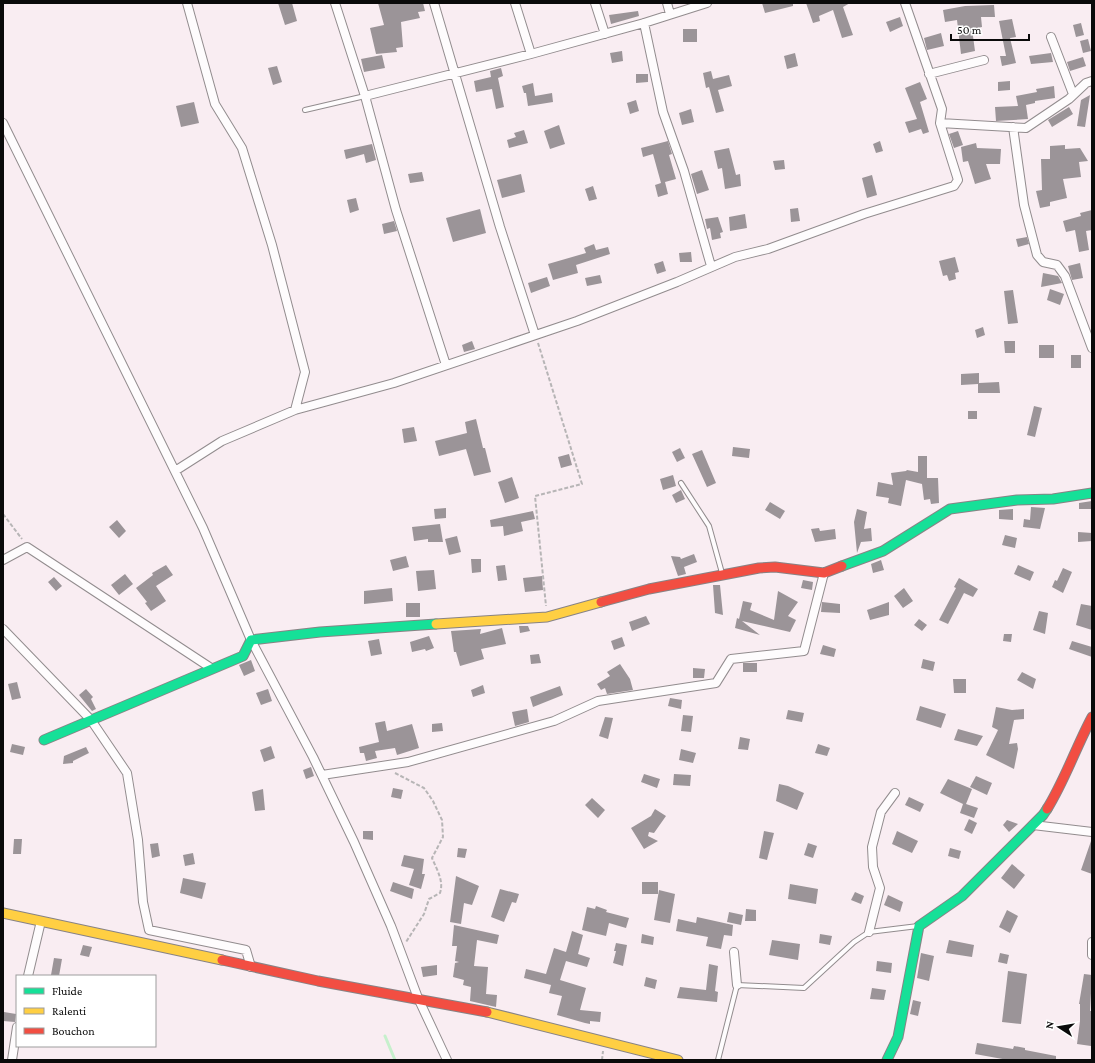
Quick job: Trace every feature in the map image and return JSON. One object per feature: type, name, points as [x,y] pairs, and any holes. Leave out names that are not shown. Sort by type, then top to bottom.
[{"type":"street","points":[[186,3],[215,104],[242,148],[272,245],[305,372],[295,410]]},
{"type":"street","points":[[335,3],[365,96],[396,210],[446,365]]},
{"type":"street","points":[[434,3],[454,74],[535,335]]},
{"type":"street","points":[[515,3],[531,54]]},
{"type":"street","points":[[595,3],[605,34]]},
{"type":"street","points":[[667,3],[670,14]]},
{"type":"street","points":[[365,96],[644,24],[670,14],[707,3]]},
{"type":"street","points":[[175,471],[222,441],[295,410],[394,383],[576,321],[677,282],[711,266],[735,257],[768,249],[864,214],[954,186],[958,180],[940,123],[942,109],[928,74],[905,3]]},
{"type":"street","points":[[644,24],[663,112],[686,178],[711,266]]},
{"type":"street","points":[[1051,37],[1073,94]]},
{"type":"street","points":[[928,74],[984,60]]},
{"type":"street","points":[[940,123],[1026,128],[1069,99],[1086,83],[1092,81]]},
{"type":"street","points":[[3,123],[203,528],[251,640],[322,775],[354,842],[400,950],[418,998],[446,1060]]},
{"type":"street","points":[[1013,127],[1024,205],[1037,255],[1043,262],[1057,265],[1066,276],[1092,348]]},
{"type":"street","points":[[251,640],[320,632],[547,617],[649,589],[775,567],[824,573],[883,551],[950,510],[1017,500],[1052,499],[1092,493]]},
{"type":"street","points":[[3,560],[27,547],[211,668]]},
{"type":"street","points":[[322,775],[408,762],[539,726],[554,721],[598,701],[716,684],[731,659],[804,651],[824,573]]},
{"type":"street","points":[[3,629],[91,720],[127,774],[138,840],[143,902],[149,930],[246,950],[252,967]]},
{"type":"street","points":[[44,740],[211,668],[243,656],[251,640]]},
{"type":"street","points":[[887,1060],[898,1037],[919,926],[962,896],[1044,815],[1058,791],[1080,739],[1092,717]]},
{"type":"street","points":[[869,932],[880,888],[873,867],[872,847],[881,812],[895,793]]},
{"type":"street","points":[[1033,825],[1092,832]]},
{"type":"street","points":[[3,913],[318,981],[465,1007],[678,1060]]},
{"type":"street","points":[[28,975],[41,921]]},
{"type":"street","points":[[1092,942],[1092,955]]},
{"type":"street","points":[[734,952],[737,985]]},
{"type":"street","points":[[12,1060],[16,1034]]},
{"type":"lane","points":[[305,110],[365,96]]},
{"type":"lane","points":[[681,483],[709,526],[723,576]]},
{"type":"lane","points":[[718,1060],[737,985],[804,988],[854,942],[869,932],[919,926]]},
{"type":"path","points":[[535,335],[582,484],[535,496],[547,617]]},
{"type":"path","points":[[3,514],[27,547]]},
{"type":"path","points":[[380,766],[424,788],[433,801],[442,820],[443,837],[432,858],[442,882],[440,893],[429,899],[417,925],[400,950]]},
{"type":"building","points":[[278,3],[292,3],[297,21],[285,25]]},
{"type":"building","points":[[378,3],[423,3],[425,11],[418,12],[420,18],[401,22],[403,47],[396,48],[397,52],[376,54],[370,28],[384,25]]},
{"type":"building","points":[[762,3],[793,3],[793,6],[765,13]]},
{"type":"building","points":[[806,3],[850,3],[843,7],[853,35],[842,38],[833,10],[819,16],[820,21],[813,23]]},
{"type":"building","points":[[994,5],[995,17],[981,17],[982,27],[972,29],[975,51],[961,54],[957,20],[945,22],[943,10],[965,6]]},
{"type":"building","points":[[638,11],[639,16],[611,24],[609,15]]},
{"type":"building","points":[[900,17],[903,26],[890,32],[886,22]]},
{"type":"building","points":[[1012,19],[1016,37],[1010,38],[1016,63],[1002,66],[1000,56],[1006,56],[999,21]]},
{"type":"building","points":[[1081,23],[1084,35],[1076,37],[1073,25]]},
{"type":"building","points":[[683,29],[697,29],[697,42],[683,42]]},
{"type":"building","points":[[941,33],[944,46],[927,50],[924,38]]},
{"type":"building","points":[[1088,39],[1091,51],[1083,53],[1080,41]]},
{"type":"building","points":[[622,51],[623,61],[612,63],[610,53]]},
{"type":"building","points":[[795,53],[798,66],[787,69],[784,56]]},
{"type":"building","points":[[1051,53],[1053,62],[1031,64],[1029,56]]},
{"type":"building","points":[[382,55],[385,68],[364,72],[361,59]]},
{"type":"building","points":[[1083,57],[1086,66],[1070,71],[1067,62]]},
{"type":"building","points":[[277,66],[282,82],[273,85],[268,68]]},
{"type":"building","points":[[501,68],[503,76],[498,78],[504,107],[496,109],[492,89],[476,92],[474,81],[491,77],[490,71]]},
{"type":"building","points":[[711,71],[713,79],[729,75],[732,86],[718,90],[724,111],[716,113],[709,87],[706,88],[703,73]]},
{"type":"building","points":[[636,74],[648,74],[648,82],[636,83]]},
{"type":"building","points":[[1010,81],[1010,90],[998,91],[998,82]]},
{"type":"building","points":[[920,82],[927,99],[920,102],[929,132],[923,134],[921,129],[909,133],[905,122],[917,119],[905,88]]},
{"type":"building","points":[[533,83],[535,96],[552,93],[553,102],[528,106],[526,93],[524,93],[522,86]]},
{"type":"building","points":[[1054,86],[1055,98],[1035,101],[1035,103],[1026,105],[1028,119],[996,121],[995,107],[1018,106],[1016,96],[1037,92],[1036,89]]},
{"type":"building","points":[[1090,95],[1085,127],[1077,126],[1081,100]]},
{"type":"building","points":[[636,100],[639,111],[630,114],[627,103]]},
{"type":"building","points":[[194,102],[199,123],[181,127],[176,106]]},
{"type":"building","points":[[1069,107],[1073,114],[1052,127],[1048,120]]},
{"type":"building","points":[[691,109],[694,122],[682,125],[679,113]]},
{"type":"building","points":[[559,125],[565,144],[550,149],[544,131]]},
{"type":"building","points":[[524,130],[528,143],[509,148],[507,140],[516,137],[514,133]]},
{"type":"building","points":[[958,131],[963,145],[954,148],[949,134]]},
{"type":"building","points":[[668,141],[672,154],[669,155],[676,179],[665,182],[668,194],[658,197],[655,185],[661,183],[653,154],[643,157],[641,148]]},
{"type":"building","points":[[880,141],[883,151],[876,153],[873,144]]},
{"type":"building","points":[[976,143],[977,148],[1001,149],[1000,164],[986,164],[991,179],[975,184],[968,161],[963,162],[961,147]]},
{"type":"building","points":[[372,144],[376,160],[366,163],[364,154],[346,159],[344,150]]},
{"type":"building","points":[[1065,145],[1065,149],[1080,148],[1088,161],[1079,162],[1081,177],[1063,179],[1067,198],[1050,202],[1050,206],[1040,208],[1036,191],[1042,190],[1041,159],[1050,159],[1050,146]]},
{"type":"building","points":[[729,148],[736,175],[740,174],[741,186],[725,189],[722,168],[718,169],[714,151]]},
{"type":"building","points":[[784,160],[785,169],[775,170],[773,161]]},
{"type":"building","points":[[702,170],[709,190],[697,194],[691,174]]},
{"type":"building","points":[[422,172],[424,181],[410,183],[408,174]]},
{"type":"building","points":[[521,174],[525,192],[502,198],[497,180]]},
{"type":"building","points":[[872,175],[877,195],[867,198],[862,178]]},
{"type":"building","points":[[593,186],[597,199],[589,201],[585,189]]},
{"type":"building","points":[[356,198],[359,210],[350,213],[347,200]]},
{"type":"building","points":[[798,208],[800,221],[791,222],[790,209]]},
{"type":"building","points":[[480,209],[486,233],[453,242],[446,218]]},
{"type":"building","points":[[1092,210],[1092,230],[1086,231],[1089,250],[1079,252],[1075,230],[1066,232],[1063,221],[1081,216],[1080,213]]},
{"type":"building","points":[[745,214],[747,228],[730,231],[729,217]]},
{"type":"building","points":[[718,217],[723,232],[720,233],[721,238],[712,240],[710,228],[707,229],[705,219]]},
{"type":"building","points":[[394,221],[397,231],[384,234],[382,224]]},
{"type":"building","points":[[1027,237],[1029,244],[1018,247],[1016,239]]},
{"type":"building","points":[[594,244],[596,250],[608,247],[610,254],[576,265],[578,273],[553,280],[548,264],[586,253],[584,248]]},
{"type":"building","points":[[691,252],[692,262],[680,262],[679,253]]},
{"type":"building","points":[[955,257],[959,272],[955,273],[956,279],[949,281],[947,275],[943,276],[939,261]]},
{"type":"building","points":[[663,261],[666,271],[657,274],[654,264]]},
{"type":"building","points":[[1080,263],[1083,278],[1072,280],[1068,266]]},
{"type":"building","points":[[1043,273],[1058,276],[1062,283],[1041,287]]},
{"type":"building","points":[[600,275],[602,283],[587,286],[585,278]]},
{"type":"building","points":[[547,277],[550,286],[531,293],[528,283]]},
{"type":"building","points":[[1050,289],[1064,294],[1060,305],[1047,300]]},
{"type":"building","points":[[1013,290],[1018,323],[1008,324],[1004,291]]},
{"type":"building","points":[[983,327],[985,335],[977,338],[975,330]]},
{"type":"building","points":[[472,341],[475,349],[464,352],[462,345]]},
{"type":"building","points":[[1004,341],[1015,341],[1015,353],[1005,353]]},
{"type":"building","points":[[1039,345],[1054,345],[1054,358],[1039,358]]},
{"type":"building","points":[[1071,355],[1081,355],[1081,368],[1071,368]]},
{"type":"building","points":[[979,373],[979,383],[999,382],[1000,393],[978,393],[978,384],[961,385],[961,374]]},
{"type":"building","points":[[1034,406],[1042,408],[1035,437],[1027,435]]},
{"type":"building","points":[[968,411],[977,411],[977,419],[968,419]]},
{"type":"building","points":[[476,419],[491,472],[474,476],[466,449],[439,456],[435,441],[467,433],[465,422]]},
{"type":"building","points":[[414,427],[417,441],[404,443],[402,429]]},
{"type":"building","points":[[733,447],[750,449],[749,458],[732,456]]},
{"type":"building","points":[[680,448],[685,458],[677,462],[672,452]]},
{"type":"building","points":[[702,450],[716,483],[707,487],[692,454]]},
{"type":"building","points":[[569,454],[572,465],[561,468],[558,457]]},
{"type":"building","points":[[918,456],[927,456],[927,478],[938,478],[939,503],[931,504],[930,499],[924,500],[922,484],[906,480],[901,506],[888,503],[889,498],[876,496],[878,482],[893,485],[891,473],[907,470],[918,472]]},
{"type":"building","points":[[673,475],[676,486],[663,490],[660,479]]},
{"type":"building","points":[[512,477],[519,498],[505,503],[498,482]]},
{"type":"building","points":[[681,490],[685,499],[676,503],[672,495]]},
{"type":"building","points":[[1092,501],[1092,509],[1079,509],[1079,503]]},
{"type":"building","points":[[770,502],[785,511],[780,519],[765,510]]},
{"type":"building","points":[[1031,507],[1045,508],[1040,529],[1023,527],[1024,519],[1030,520]]},
{"type":"building","points":[[446,508],[446,518],[435,519],[434,509]]},
{"type":"building","points":[[857,509],[867,512],[864,529],[871,528],[872,541],[861,542],[857,553],[854,522]]},
{"type":"building","points":[[1013,509],[1013,520],[999,519],[999,510]]},
{"type":"building","points":[[533,511],[535,519],[521,522],[523,531],[504,536],[503,526],[491,527],[490,520]]},
{"type":"building","points":[[117,520],[126,531],[119,538],[109,527]]},
{"type":"building","points":[[440,524],[443,542],[428,542],[428,539],[414,541],[412,527]]},
{"type":"building","points":[[819,528],[820,531],[835,529],[836,539],[815,542],[811,529]]},
{"type":"building","points":[[1078,532],[1092,533],[1092,541],[1078,542]]},
{"type":"building","points":[[1005,535],[1017,538],[1015,548],[1002,545]]},
{"type":"building","points":[[457,536],[461,552],[449,555],[445,539]]},
{"type":"building","points":[[694,554],[697,562],[684,567],[686,574],[678,576],[671,556],[680,557],[681,559]]},
{"type":"building","points":[[406,556],[409,567],[393,571],[390,560]]},
{"type":"building","points":[[471,559],[481,559],[481,572],[472,573]]},
{"type":"building","points":[[881,560],[884,570],[873,573],[871,564]]},
{"type":"building","points":[[166,565],[173,575],[156,586],[166,601],[151,611],[145,603],[147,602],[136,588],[153,575],[152,573]]},
{"type":"building","points":[[505,565],[507,580],[498,581],[496,566]]},
{"type":"building","points":[[1018,565],[1034,572],[1030,581],[1014,574]]},
{"type":"building","points":[[1063,568],[1072,572],[1063,593],[1052,587],[1055,580],[1057,581]]},
{"type":"building","points":[[434,570],[436,589],[418,591],[416,571]]},
{"type":"building","points":[[125,574],[133,584],[119,595],[111,585]]},
{"type":"building","points":[[542,576],[543,590],[525,592],[523,578]]},
{"type":"building","points":[[54,577],[62,586],[56,591],[48,582]]},
{"type":"building","points":[[959,578],[978,589],[973,597],[964,593],[948,624],[939,620],[956,588],[954,587]]},
{"type":"building","points":[[803,580],[813,582],[812,590],[801,588]]},
{"type":"building","points":[[713,585],[720,585],[723,615],[715,613]]},
{"type":"building","points":[[392,588],[393,601],[364,604],[364,591]]},
{"type":"building","points":[[904,588],[913,601],[903,608],[894,596]]},
{"type":"building","points":[[778,591],[798,602],[788,616],[796,620],[790,632],[742,621],[760,635],[735,628],[737,618],[739,619],[743,601],[752,603],[750,610],[774,620]]},
{"type":"building","points":[[822,602],[840,604],[840,613],[821,612]]},
{"type":"building","points":[[889,602],[889,615],[870,620],[867,610]]},
{"type":"building","points":[[406,603],[420,603],[420,617],[406,617]]},
{"type":"building","points":[[1081,604],[1092,606],[1092,630],[1076,625]]},
{"type":"building","points":[[1039,611],[1048,613],[1045,634],[1033,630]]},
{"type":"building","points":[[646,616],[650,624],[632,631],[629,622]]},
{"type":"building","points":[[919,619],[927,625],[922,631],[914,625]]},
{"type":"building","points":[[519,626],[528,626],[530,631],[520,633]]},
{"type":"building","points":[[502,628],[506,644],[481,649],[484,659],[460,666],[456,652],[454,652],[451,631],[481,629],[480,634]]},
{"type":"building","points":[[1004,634],[1012,634],[1011,642],[1003,641]]},
{"type":"building","points":[[429,636],[434,648],[426,651],[425,649],[412,652],[410,642]]},
{"type":"building","points":[[622,637],[625,646],[614,650],[611,641]]},
{"type":"building","points":[[379,639],[382,654],[371,656],[368,641]]},
{"type":"building","points":[[1072,641],[1092,647],[1092,657],[1069,649]]},
{"type":"building","points":[[823,645],[836,649],[834,657],[820,654]]},
{"type":"building","points":[[539,654],[541,663],[531,664],[530,655]]},
{"type":"building","points":[[923,659],[935,662],[933,671],[921,668]]},
{"type":"building","points":[[251,660],[255,671],[244,676],[239,665]]},
{"type":"building","points":[[743,663],[757,663],[757,672],[743,672]]},
{"type":"building","points":[[620,664],[630,679],[633,690],[607,694],[605,688],[601,690],[597,684],[610,676],[607,672]]},
{"type":"building","points":[[693,668],[705,669],[704,678],[693,678]]},
{"type":"building","points":[[1022,672],[1036,679],[1033,689],[1017,680]]},
{"type":"building","points":[[953,679],[966,679],[966,693],[954,693]]},
{"type":"building","points":[[17,682],[21,698],[12,700],[8,684]]},
{"type":"building","points":[[483,685],[485,693],[473,697],[471,690]]},
{"type":"building","points":[[560,686],[563,695],[533,707],[530,697]]},
{"type":"building","points":[[86,689],[93,697],[91,699],[96,709],[92,711],[79,695]]},
{"type":"building","points":[[268,689],[272,701],[261,705],[256,693]]},
{"type":"building","points":[[670,698],[682,700],[681,709],[668,706]]},
{"type":"building","points":[[920,706],[946,714],[941,728],[916,720]]},
{"type":"building","points":[[996,707],[1012,710],[1024,709],[1024,719],[1014,720],[1009,744],[1017,743],[1018,749],[1014,769],[986,755],[998,730],[992,727]]},
{"type":"building","points":[[527,709],[529,722],[515,726],[512,712]]},
{"type":"building","points":[[788,710],[804,713],[802,722],[786,719]]},
{"type":"building","points":[[683,715],[693,716],[691,732],[681,731]]},
{"type":"building","points":[[605,717],[613,718],[608,739],[599,736]]},
{"type":"building","points":[[385,721],[387,731],[412,724],[419,748],[397,755],[395,748],[375,751],[377,758],[366,761],[364,753],[360,753],[359,747],[379,742],[375,723]]},
{"type":"building","points":[[442,723],[443,731],[432,732],[432,724]]},
{"type":"building","points":[[958,729],[983,736],[977,746],[954,740]]},
{"type":"building","points":[[740,737],[750,739],[748,750],[738,749]]},
{"type":"building","points":[[12,744],[25,747],[23,755],[10,752]]},
{"type":"building","points":[[818,744],[830,748],[827,756],[815,753]]},
{"type":"building","points":[[271,746],[275,758],[264,762],[260,750]]},
{"type":"building","points":[[86,747],[89,753],[73,761],[73,763],[63,764],[64,756]]},
{"type":"building","points":[[681,749],[696,753],[693,763],[679,760]]},
{"type":"building","points":[[311,767],[314,776],[306,779],[303,770]]},
{"type":"building","points":[[644,774],[660,779],[657,788],[641,782]]},
{"type":"building","points":[[674,774],[691,775],[690,786],[673,785]]},
{"type":"building","points":[[976,776],[992,783],[987,795],[970,787]]},
{"type":"building","points":[[948,779],[972,789],[966,804],[978,808],[974,818],[960,813],[963,804],[940,793]]},
{"type":"building","points":[[779,784],[804,793],[797,810],[776,801]]},
{"type":"building","points":[[393,788],[403,790],[401,799],[391,797]]},
{"type":"building","points":[[263,789],[265,810],[255,811],[252,792]]},
{"type":"building","points":[[909,797],[924,804],[920,812],[905,805]]},
{"type":"building","points":[[592,798],[605,810],[598,818],[585,805]]},
{"type":"building","points":[[655,809],[666,816],[654,833],[649,832],[648,836],[658,841],[644,849],[631,828],[651,816]]},
{"type":"building","points":[[969,819],[977,823],[972,834],[964,830]]},
{"type":"building","points":[[1007,820],[1018,824],[1009,832],[1003,825]]},
{"type":"building","points":[[363,831],[373,831],[373,840],[363,839]]},
{"type":"building","points":[[764,831],[774,833],[767,860],[759,858]]},
{"type":"building","points":[[897,831],[918,841],[912,853],[892,844]]},
{"type":"building","points":[[14,839],[22,839],[21,854],[13,854]]},
{"type":"building","points":[[1092,841],[1092,874],[1081,870]]},
{"type":"building","points":[[158,843],[160,856],[152,858],[150,844]]},
{"type":"building","points":[[808,843],[817,846],[813,858],[804,855]]},
{"type":"building","points":[[458,848],[467,849],[465,858],[457,857]]},
{"type":"building","points":[[950,848],[961,851],[959,859],[948,856]]},
{"type":"building","points":[[193,853],[195,864],[185,866],[183,855]]},
{"type":"building","points":[[404,855],[424,859],[422,874],[425,874],[421,889],[409,885],[414,869],[401,866]]},
{"type":"building","points":[[1012,864],[1025,875],[1014,889],[1001,878]]},
{"type":"building","points":[[456,876],[479,886],[472,905],[464,903],[461,924],[450,922]]},
{"type":"building","points":[[183,878],[206,883],[202,899],[180,893]]},
{"type":"building","points":[[393,882],[414,889],[412,899],[390,891]]},
{"type":"building","points":[[642,882],[658,882],[658,894],[642,894]]},
{"type":"building","points":[[790,884],[818,889],[816,904],[788,899]]},
{"type":"building","points":[[500,889],[519,894],[516,903],[512,902],[504,922],[491,917]]},
{"type":"building","points":[[659,890],[675,894],[670,923],[654,920]]},
{"type":"building","points":[[855,892],[864,896],[861,904],[851,900]]},
{"type":"building","points":[[888,895],[903,902],[900,912],[884,905]]},
{"type":"building","points":[[596,906],[607,910],[606,912],[629,918],[626,928],[609,923],[606,936],[582,930],[587,907],[595,909]]},
{"type":"building","points":[[746,909],[756,910],[756,921],[745,921]]},
{"type":"building","points":[[1007,910],[1018,916],[1010,933],[999,927]]},
{"type":"building","points":[[729,912],[743,915],[741,925],[727,922]]},
{"type":"building","points":[[697,917],[733,925],[732,936],[724,935],[721,949],[706,946],[708,937],[676,931],[678,919],[696,923]]},
{"type":"building","points":[[454,925],[499,935],[497,944],[477,940],[474,966],[488,967],[486,994],[497,995],[496,1007],[470,1001],[471,987],[463,985],[464,980],[453,977],[455,963],[459,962],[455,961],[457,946],[452,946]]},
{"type":"building","points":[[572,931],[583,935],[578,954],[590,958],[587,967],[566,961],[560,980],[586,988],[580,1010],[601,1012],[600,1022],[590,1021],[590,1024],[557,1015],[562,996],[549,993],[551,985],[524,978],[526,969],[546,974],[554,948],[566,952]]},
{"type":"building","points":[[642,934],[654,937],[653,945],[641,943]]},
{"type":"building","points":[[820,934],[832,936],[830,945],[819,943]]},
{"type":"building","points":[[772,940],[800,944],[798,960],[769,955]]},
{"type":"building","points":[[949,940],[974,945],[972,957],[946,953]]},
{"type":"building","points":[[616,943],[627,945],[623,966],[613,963]]},
{"type":"building","points":[[83,945],[92,947],[89,957],[80,955]]},
{"type":"building","points":[[921,953],[934,956],[929,981],[917,978]]},
{"type":"building","points":[[1000,953],[1009,955],[1007,964],[998,962]]},
{"type":"building","points":[[54,958],[62,959],[59,975],[51,975]]},
{"type":"building","points":[[877,961],[892,963],[891,973],[876,971]]},
{"type":"building","points":[[709,964],[718,966],[715,991],[718,992],[717,1002],[677,998],[680,987],[706,990]]},
{"type":"building","points":[[437,965],[437,975],[423,977],[421,967]]},
{"type":"building","points":[[1008,971],[1027,974],[1021,1024],[1002,1022]]},
{"type":"building","points":[[1084,974],[1092,975],[1090,1011],[1092,1011],[1091,1046],[1077,1044],[1080,1021],[1079,1004]]},
{"type":"building","points":[[646,977],[657,980],[655,989],[644,986]]},
{"type":"building","points":[[872,988],[886,990],[884,1000],[870,999]]},
{"type":"building","points":[[913,1000],[921,1002],[918,1016],[910,1014]]},
{"type":"building","points":[[4,1012],[16,1014],[15,1022],[3,1021]]},
{"type":"building","points":[[977,1043],[1013,1049],[1014,1046],[1025,1048],[1025,1050],[1056,1056],[1056,1060],[1008,1060],[975,1054]]},
{"type":"waterway","points":[[385,1036],[395,1060]]},
{"type":"traffic: fast","points":[[842,566],[883,551],[950,509],[1017,500],[1053,499],[1092,493]]},
{"type":"traffic: fast","points":[[44,740],[243,656],[251,640],[320,632],[436,624]]},
{"type":"traffic: fast","points":[[887,1060],[898,1037],[919,926],[962,896],[1043,815],[1047,809]]},
{"type":"traffic: slow","points":[[436,624],[547,617],[601,602]]},
{"type":"traffic: slow","points":[[3,913],[222,960]]},
{"type":"traffic: slow","points":[[487,1012],[678,1060]]},
{"type":"traffic: jam","points":[[601,602],[649,589],[759,568],[775,567],[824,573],[842,566]]},
{"type":"traffic: jam","points":[[1047,809],[1092,717]]},
{"type":"traffic: jam","points":[[222,960],[318,981],[487,1012]]}]
